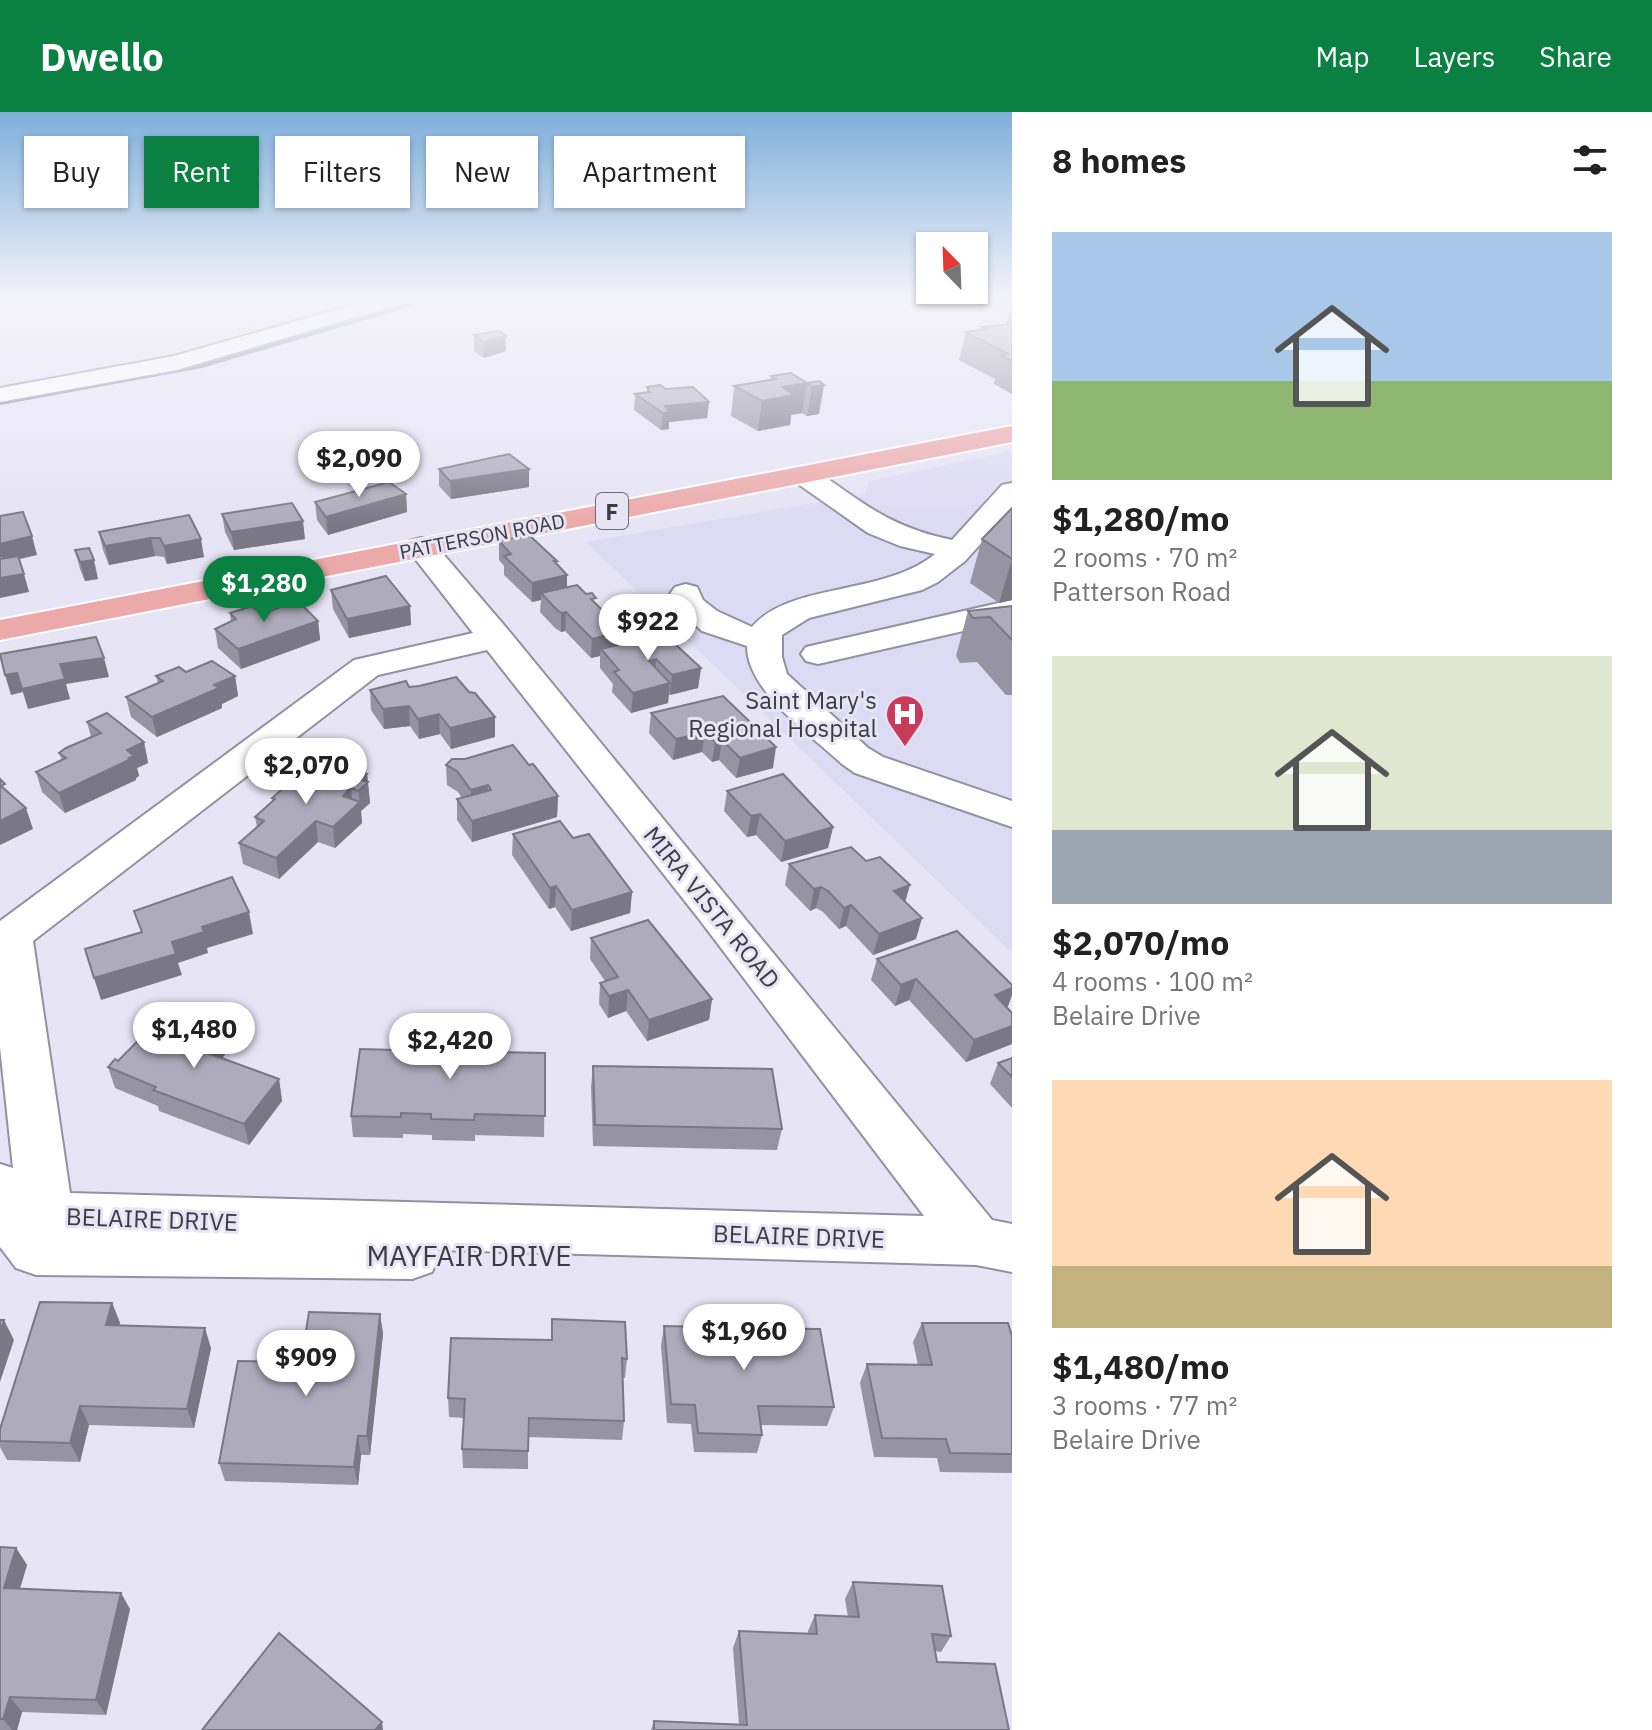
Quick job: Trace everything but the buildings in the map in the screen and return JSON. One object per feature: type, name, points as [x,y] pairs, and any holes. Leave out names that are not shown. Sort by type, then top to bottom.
[{"type":"main road","name":"PATTERSON ROAD","points":[[0,630],[1012,434]]},
{"type":"street","points":[[0,395],[119,374]]},
{"type":"street","points":[[804,475],[878,527],[911,540],[958,550]]},
{"type":"street","points":[[693,592],[687,603],[714,626],[725,631],[765,635],[797,611],[890,588],[928,575],[958,550],[1012,491]]},
{"type":"street","name":"MIRA VISTA ROAD","points":[[421,547],[994,1245]]},
{"type":"street","points":[[890,588],[937,626]]},
{"type":"street","points":[[818,654],[1012,610]]},
{"type":"street","points":[[765,635],[765,664],[774,681],[855,756],[883,771],[1012,815]]},
{"type":"street","name":"BELAIRE DRIVE","points":[[497,638],[366,667],[5,942],[46,1216],[994,1245]]},
{"type":"street","name":"MAYFAIR DRIVE","points":[[0,1186],[4,1211],[36,1251],[446,1256],[952,1253],[994,1245]]},
{"type":"shaded area","name":"Saint Mary's Regional Hospital","points":[[1012,451],[1012,953],[586,542],[865,494],[869,481]]},
{"type":"waterway","points":[[0,403],[161,374]]},
{"type":"place","name":"Saint Mary's Regional Hospital","points":[[905,748]]}]
